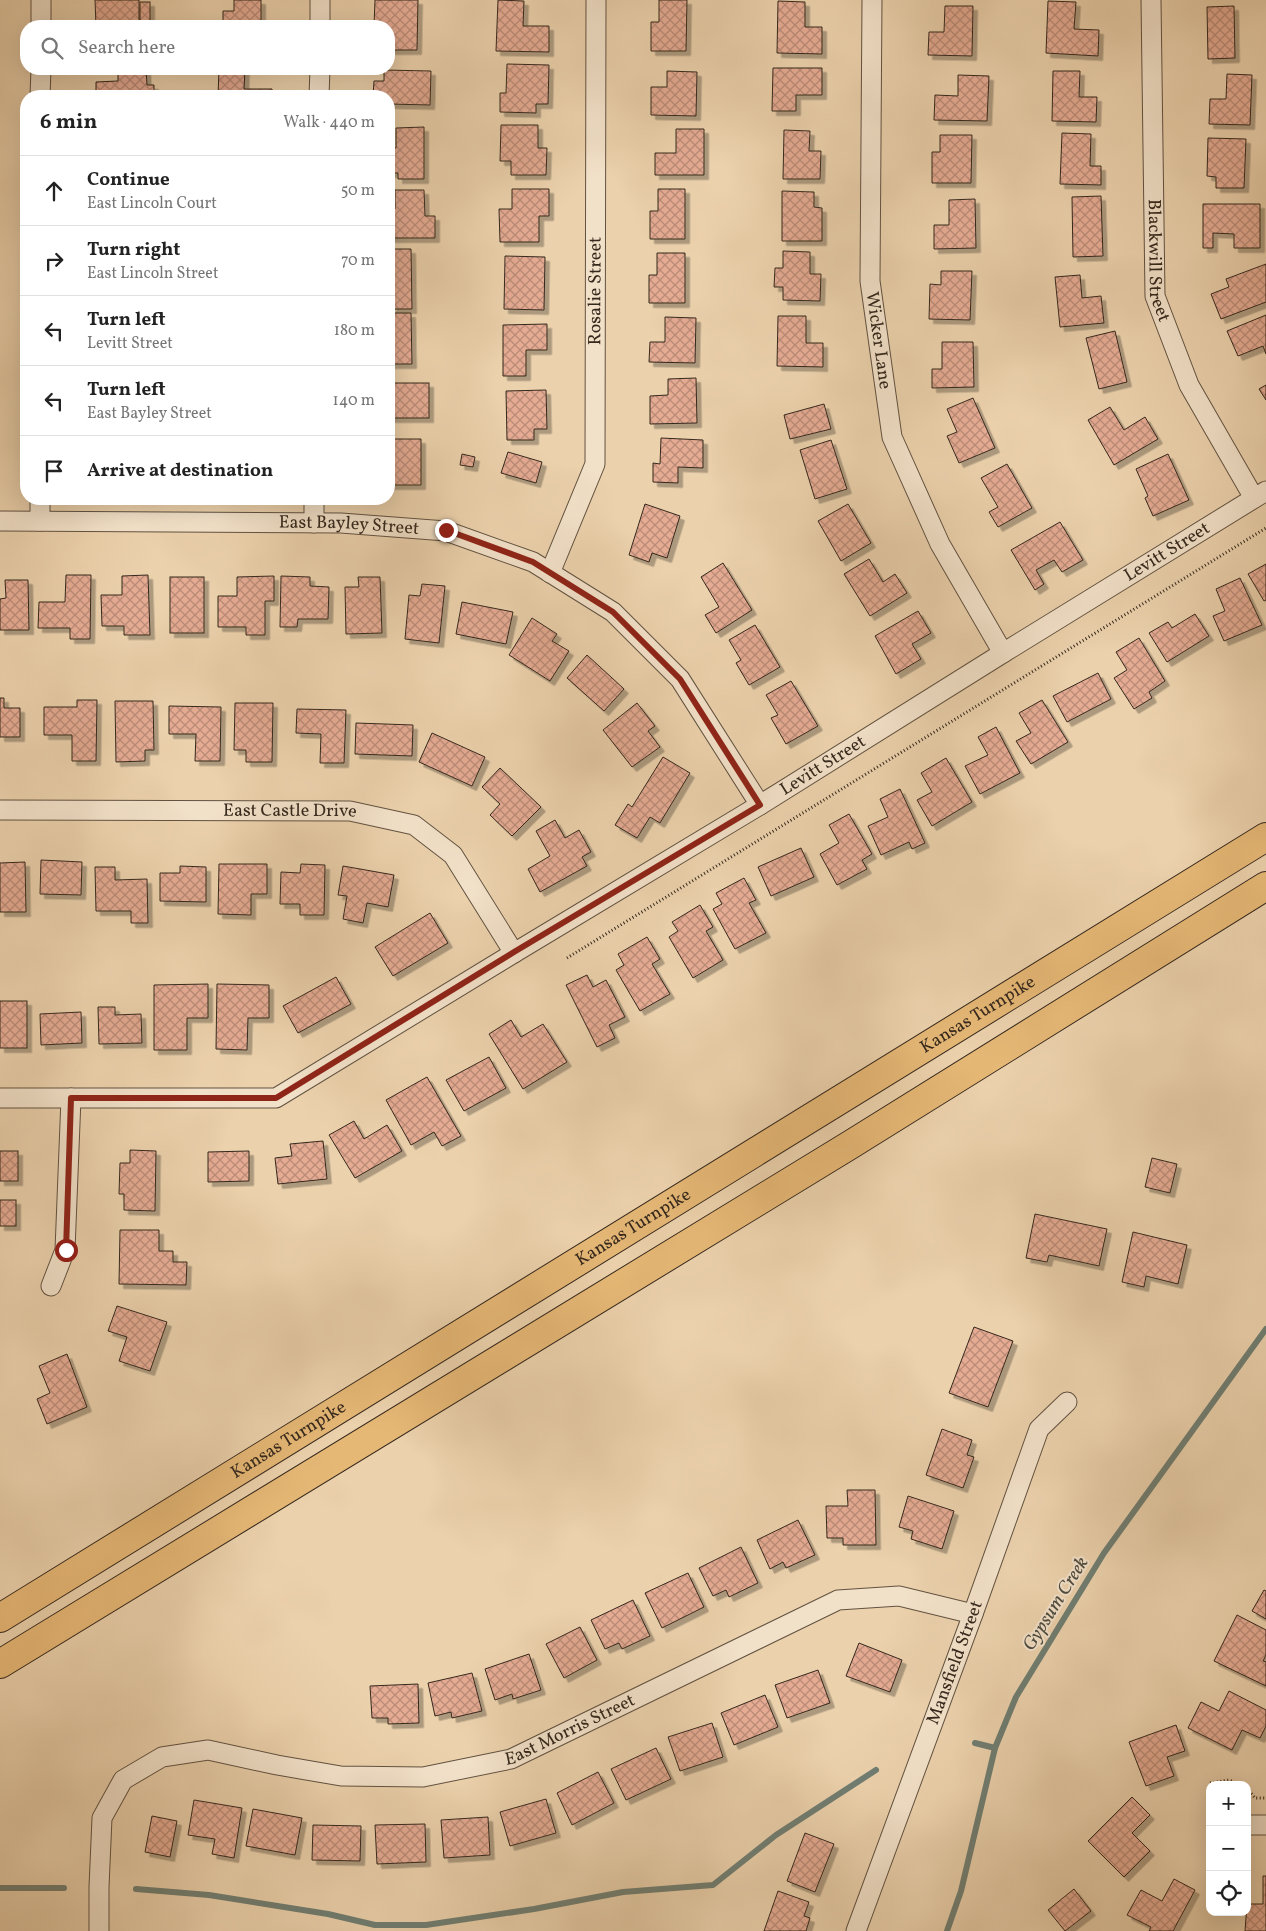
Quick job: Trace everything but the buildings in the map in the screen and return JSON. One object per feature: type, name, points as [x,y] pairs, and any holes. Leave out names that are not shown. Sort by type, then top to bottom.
[{"type":"highway","name":"Kansas Turnpike","points":[[0,1618],[1266,837]]},
{"type":"highway","points":[[0,1664],[858,1140],[1266,886]]},
{"type":"street","points":[[41,0],[41,20]]},
{"type":"street","points":[[320,0],[320,20]]},
{"type":"street","name":"Rosalie Street","points":[[550,573],[594,464],[596,0]]},
{"type":"street","name":"Wicker Lane","points":[[872,0],[870,281],[892,438],[940,544],[1003,652]]},
{"type":"street","name":"Blackwill Street","points":[[1151,0],[1155,296],[1189,384],[1260,495]]},
{"type":"street","points":[[40,90],[41,75]]},
{"type":"street","points":[[320,75],[320,90]]},
{"type":"street","name":"Levitt Street","points":[[71,1098],[276,1098],[514,952],[760,805],[1003,652],[1260,495]]},
{"type":"street","points":[[40,505],[40,521]]},
{"type":"street","points":[[314,505],[314,523]]},
{"type":"street","name":"East Bayley Street","points":[[0,521],[314,523],[446,530],[533,562],[613,612],[680,679],[760,805]]},
{"type":"street","name":"East Castle Drive","points":[[0,810],[350,811],[414,825],[453,855],[514,952]]},
{"type":"street","points":[[0,1098],[71,1098],[66,1250],[50,1286]]},
{"type":"street","name":"Mansfield Street","points":[[856,1931],[973,1614],[1039,1428],[1067,1402]]},
{"type":"street","name":"East Morris Street","points":[[99,1931],[102,1818],[123,1780],[162,1757],[208,1750],[276,1765],[341,1776],[423,1777],[511,1758],[838,1600],[900,1596],[973,1614]]},
{"type":"street","points":[[1251,1825],[1266,1825]]},
{"type":"path","points":[[567,958],[1266,528]]},
{"type":"path","points":[[1251,1793],[1255,1798],[1266,1798]]},
{"type":"waterway","name":"Gypsum Creek","points":[[947,1931],[961,1891],[995,1748],[1016,1697],[1104,1553],[1266,1329]]},
{"type":"waterway","points":[[975,1743],[995,1748]]},
{"type":"waterway","points":[[136,1889],[209,1895],[328,1914],[375,1925],[426,1925],[534,1909],[623,1892],[713,1885],[776,1835],[876,1770]]},
{"type":"waterway","points":[[0,1888],[64,1888]]},
{"type":"route","points":[[66,1250],[71,1098],[276,1098],[514,952],[760,805],[680,679],[613,612],[533,562],[446,530]]}]
